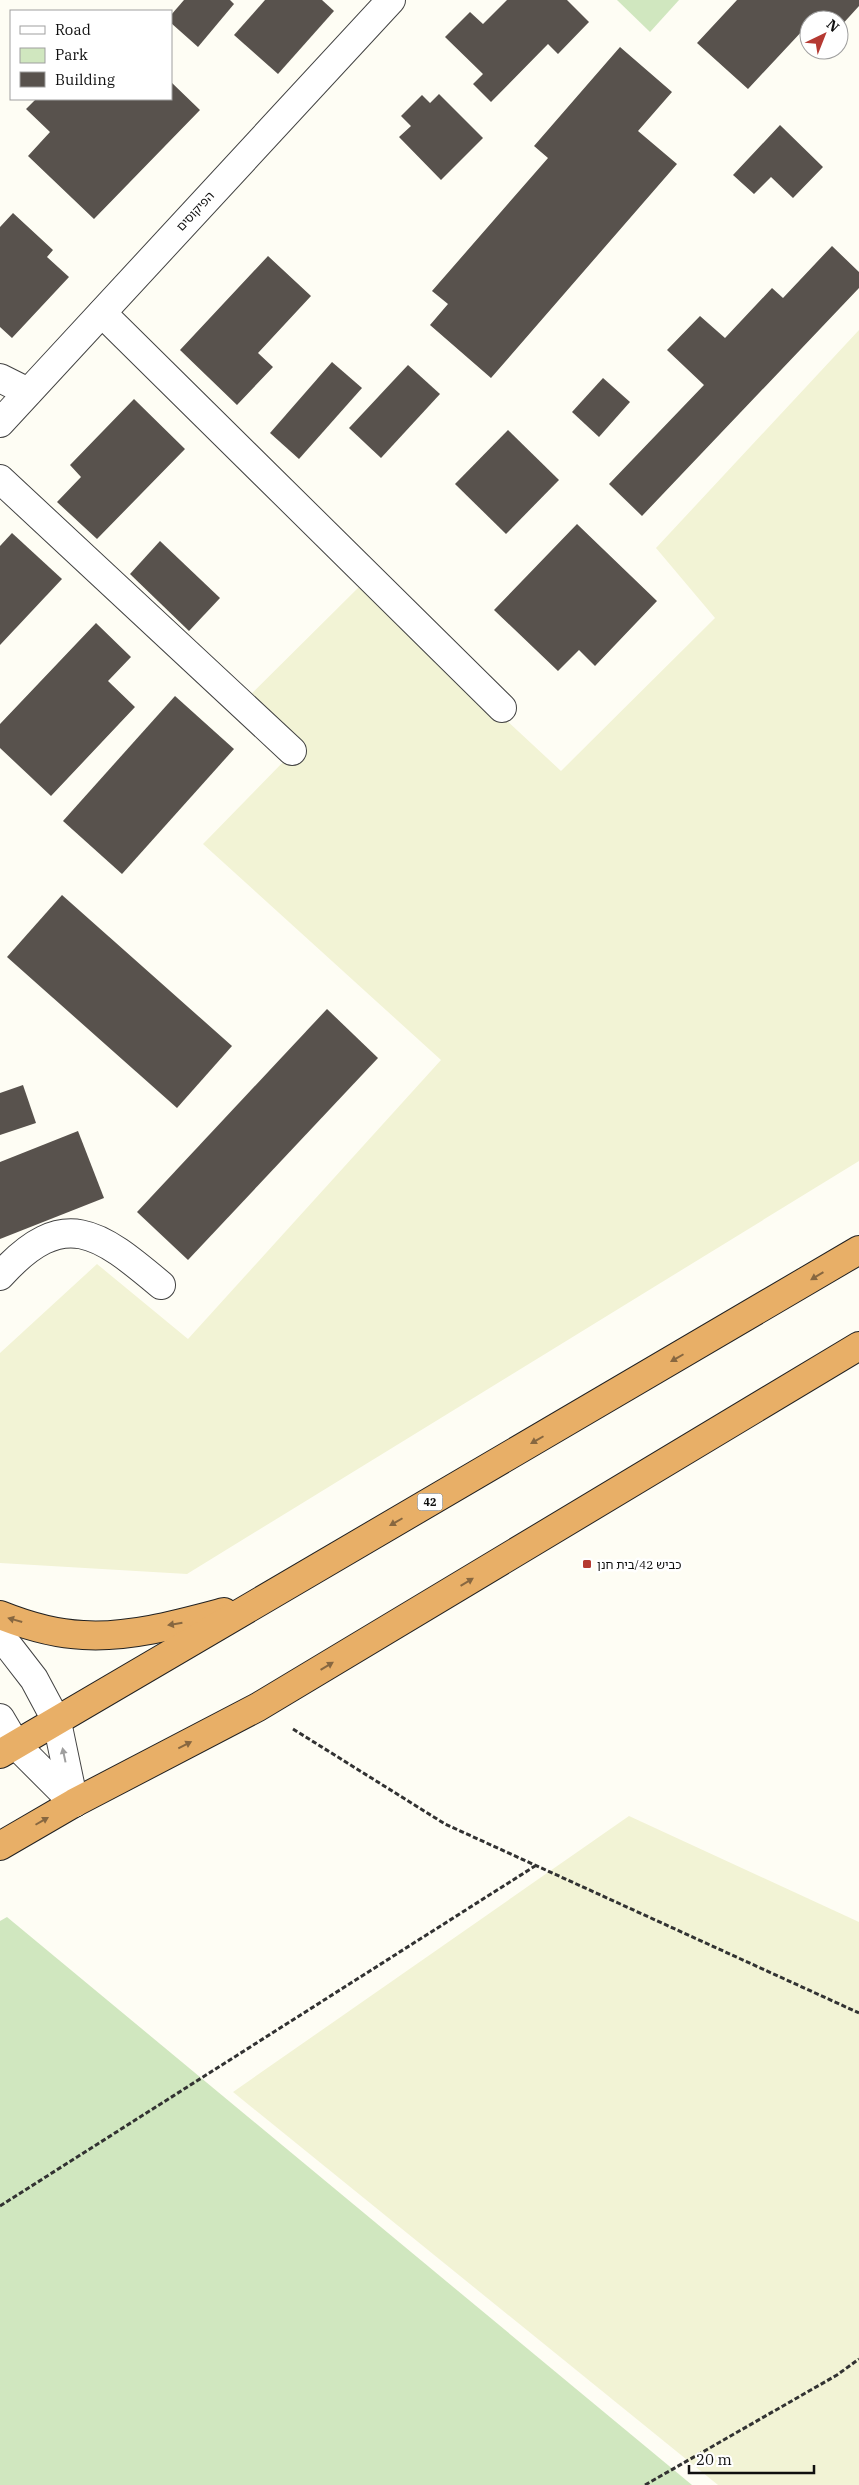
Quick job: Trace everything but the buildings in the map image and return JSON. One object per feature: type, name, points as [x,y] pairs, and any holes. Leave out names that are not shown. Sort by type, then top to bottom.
[{"type":"highway","name":"42","points":[[8,1750],[859,1250]]},
{"type":"highway","points":[[0,1846],[74,1803],[258,1707],[859,1346]]},
{"type":"highway","points":[[0,1615],[46,1629],[82,1635],[121,1633],[186,1622],[256,1603]]},
{"type":"street","name":"הפיקוסים","points":[[0,423],[391,0]]},
{"type":"street","points":[[102,312],[502,708]]},
{"type":"street","points":[[0,378],[28,392]]},
{"type":"street","points":[[0,479],[292,751]]},
{"type":"street","points":[[0,1276],[10,1264],[42,1238],[68,1231],[98,1239],[161,1285]]},
{"type":"street","points":[[0,1635],[34,1679],[56,1722],[74,1803]]},
{"type":"street","points":[[0,1718],[8,1750],[74,1803]]},
{"type":"path","points":[[258,1707],[445,1824],[859,2013]]},
{"type":"path","points":[[0,2206],[536,1866]]},
{"type":"path","points":[[646,2485],[837,2375],[859,2359]]},
{"type":"green space","points":[[617,0],[679,0],[650,32]]},
{"type":"green space","points":[[859,330],[859,1161],[187,1574],[0,1563],[0,1353],[97,1264],[188,1339],[441,1060],[203,844],[287,758],[237,708],[361,585],[561,771],[715,618],[656,548]]},
{"type":"green space","points":[[629,1816],[859,1922],[859,2485],[718,2485],[233,2092]]},
{"type":"green space","points":[[7,1917],[692,2485],[0,2485],[0,1921]]},
{"type":"place","name":"כביש 42/בית חנן","points":[[587,1564]]}]
